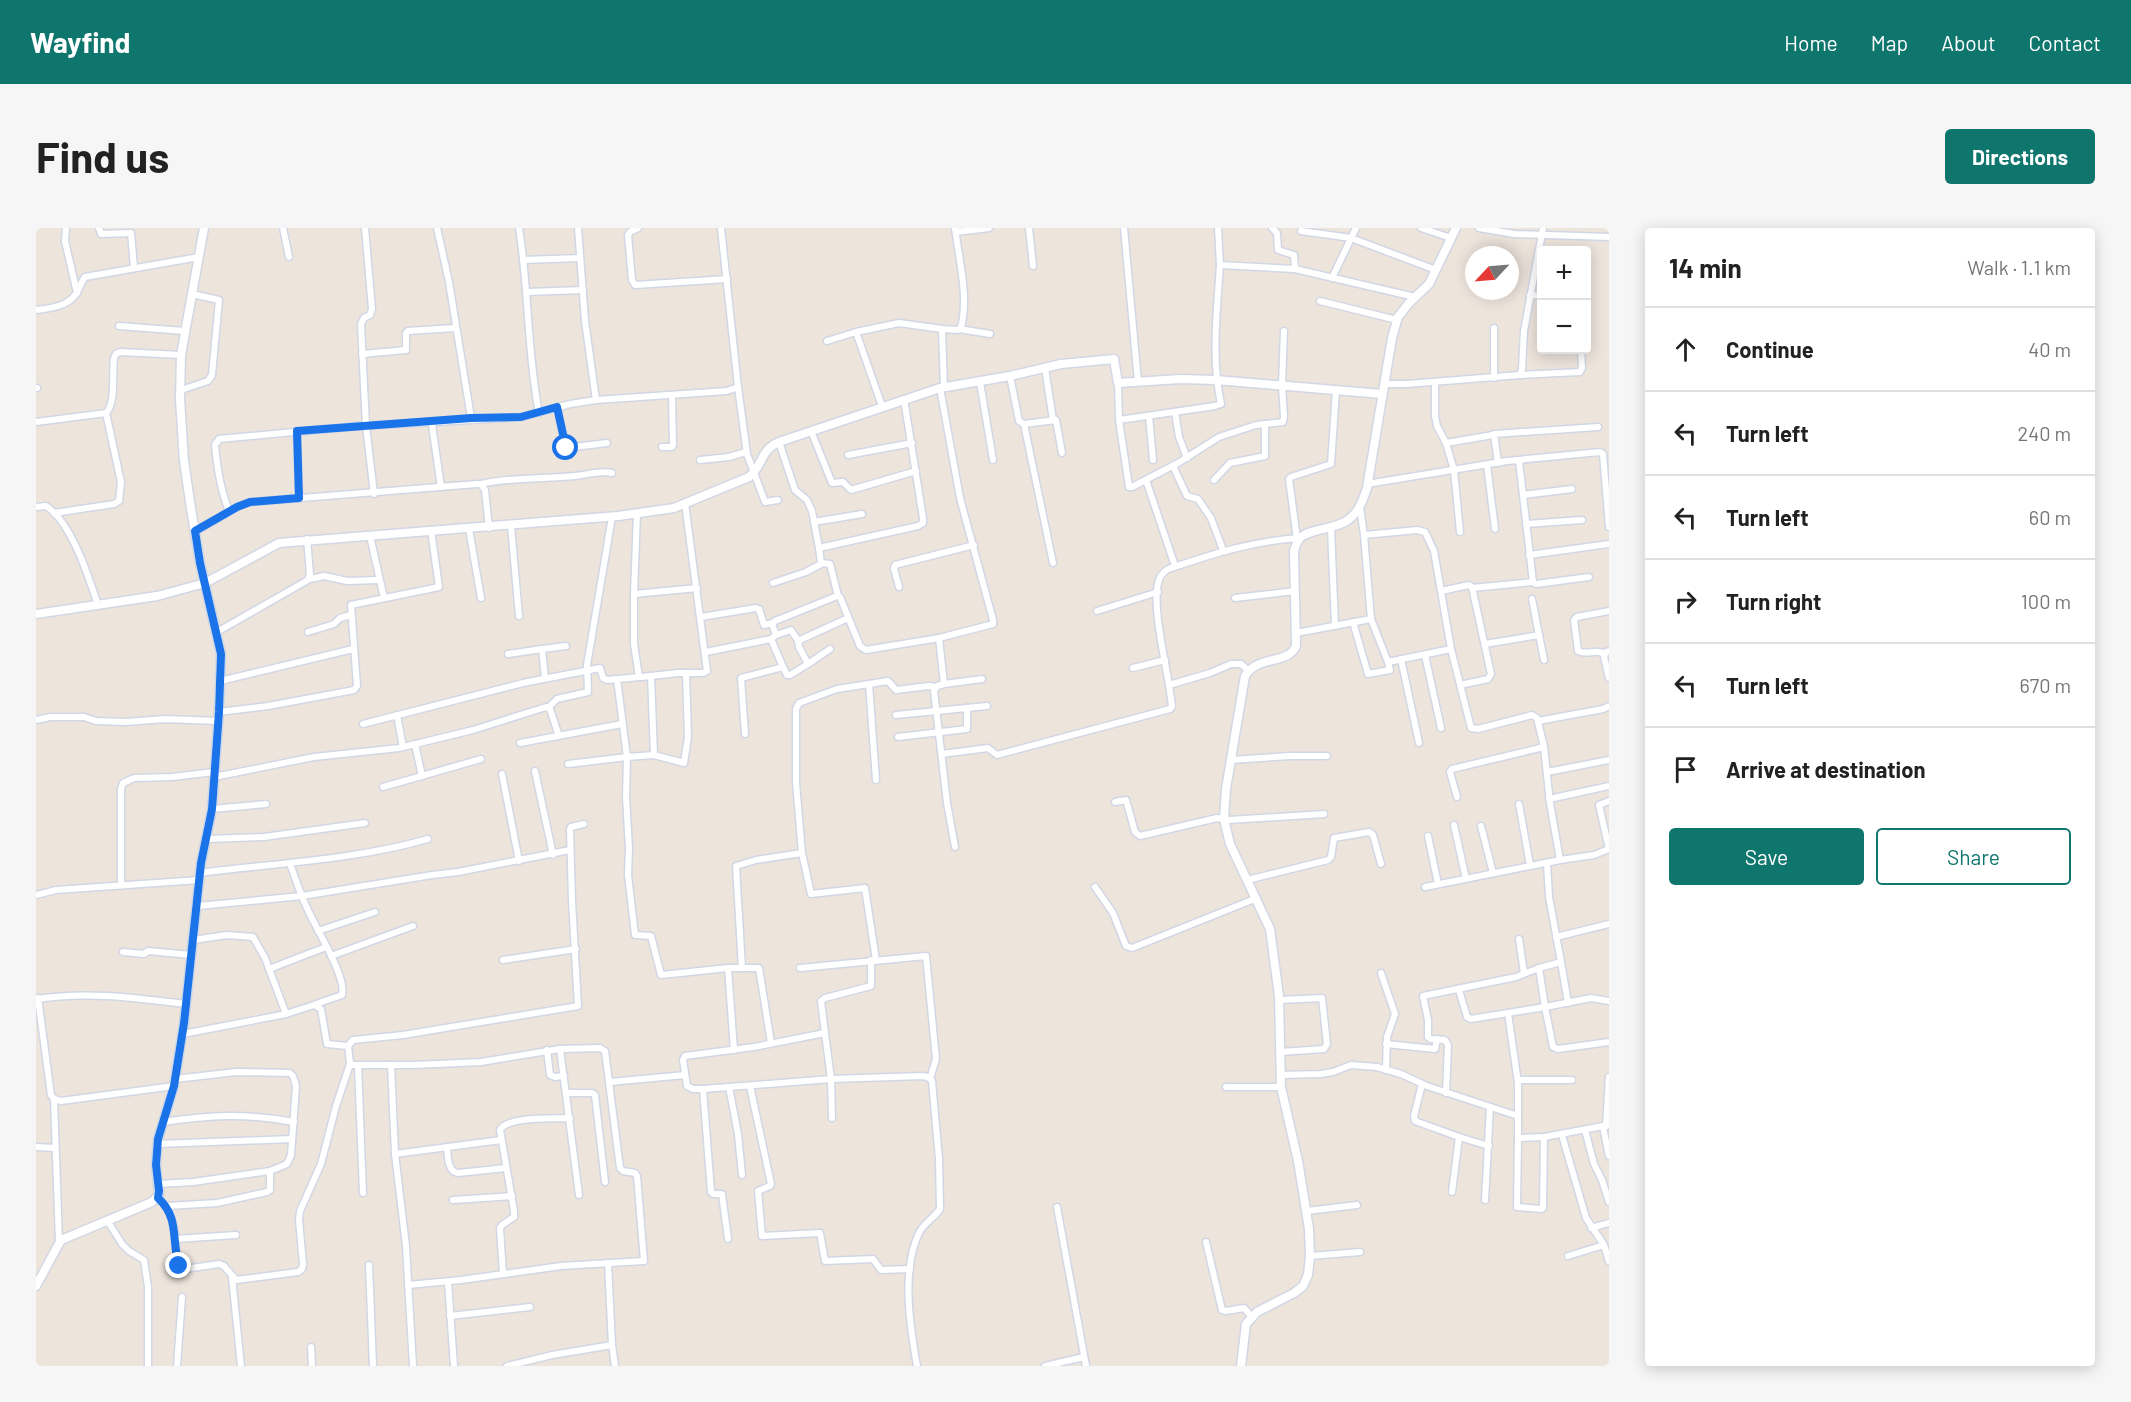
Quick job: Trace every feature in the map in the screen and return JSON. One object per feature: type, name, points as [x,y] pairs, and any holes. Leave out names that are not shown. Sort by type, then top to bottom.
[{"type":"street","points":[[66,228],[65,241],[77,293]]},
{"type":"street","points":[[99,228],[101,234],[131,232],[134,268]]},
{"type":"street","points":[[204,228],[181,355],[181,390],[184,461],[205,584],[221,654],[219,717],[212,809],[199,877],[198,906],[183,1034],[175,1083],[157,1144],[156,1165],[158,1198],[167,1206],[172,1218],[178,1262],[181,1267],[185,1269],[219,1264],[224,1266],[236,1280],[291,1274],[302,1269],[300,1211],[321,1164],[350,1064],[348,1046],[353,1040],[403,1035],[576,1008],[579,1004],[570,828],[584,824]]},
{"type":"street","points":[[283,228],[289,257]]},
{"type":"street","points":[[365,228],[372,309],[370,315],[361,322],[362,354],[366,426],[374,494]]},
{"type":"street","points":[[438,228],[471,418]]},
{"type":"street","points":[[519,228],[528,292],[531,371],[538,413]]},
{"type":"street","points":[[578,228],[585,321],[596,400]]},
{"type":"street","points":[[638,228],[628,235],[634,285],[727,279]]},
{"type":"street","points":[[721,228],[747,453],[765,502],[778,500]]},
{"type":"street","points":[[959,329],[964,314],[964,295],[955,230],[989,228]]},
{"type":"street","points":[[1029,228],[1033,266]]},
{"type":"street","points":[[1124,228],[1138,382]]},
{"type":"street","points":[[1119,420],[1221,404],[1216,380],[1220,265],[1218,228]]},
{"type":"street","points":[[1272,228],[1277,233],[1278,250],[1294,255],[1295,269]]},
{"type":"street","points":[[1332,278],[1356,228]]},
{"type":"street","points":[[1421,228],[1451,238]]},
{"type":"street","points":[[1353,622],[1368,674],[1390,670],[1371,619],[1360,507],[1367,484],[1383,384],[1397,320],[1415,297],[1429,284],[1456,228]]},
{"type":"street","points":[[1479,228],[1514,234],[1542,231],[1609,237]]},
{"type":"street","points":[[1585,228],[1585,236]]},
{"type":"street","points":[[1301,231],[1351,238],[1436,270]]},
{"type":"street","points":[[1520,375],[1523,338],[1542,231]]},
{"type":"street","points":[[36,310],[63,305],[77,293],[85,277],[199,257]]},
{"type":"street","points":[[523,260],[580,258]]},
{"type":"street","points":[[1220,265],[1295,269],[1415,297]]},
{"type":"street","points":[[528,292],[583,290]]},
{"type":"street","points":[[181,390],[208,381],[212,375],[219,300],[192,294]]},
{"type":"street","points":[[1530,295],[1537,296]]},
{"type":"street","points":[[1320,301],[1397,320]]},
{"type":"street","points":[[827,341],[899,323],[990,334]]},
{"type":"street","points":[[119,326],[185,331]]},
{"type":"street","points":[[362,354],[406,350],[408,331],[455,328]]},
{"type":"street","points":[[1494,328],[1494,378]]},
{"type":"street","points":[[773,583],[806,572],[821,564],[830,564],[838,596],[864,649],[939,638],[994,623],[960,498],[942,388],[942,329]]},
{"type":"street","points":[[36,614],[157,596],[205,584],[279,543],[431,530],[489,528],[612,517],[674,508],[749,477],[767,449],[779,442],[882,406],[942,388],[1045,368],[1114,359],[1118,383],[1119,420],[1129,487],[1132,487],[1187,458],[1219,437],[1245,428],[1281,423],[1284,420],[1282,385],[1284,331]]},
{"type":"street","points":[[856,332],[882,406]]},
{"type":"street","points":[[36,422],[106,413],[112,402],[112,376],[116,354],[120,352],[181,355]]},
{"type":"street","points":[[1383,384],[1580,372],[1581,354]]},
{"type":"street","points":[[1045,368],[1053,420],[1057,422],[1062,453]]},
{"type":"street","points":[[1010,376],[1019,419],[1024,424],[1053,563]]},
{"type":"street","points":[[1118,383],[1181,379],[1216,380],[1382,394]]},
{"type":"street","points":[[980,382],[993,460]]},
{"type":"street","points":[[1435,382],[1434,417],[1446,443],[1454,470],[1460,532]]},
{"type":"street","points":[[229,511],[219,484],[216,441],[223,438],[471,418],[521,417],[596,400],[727,391],[738,387]]},
{"type":"street","points":[[1241,1366],[1246,1324],[1251,1317],[1303,1286],[1308,1275],[1310,1256],[1307,1211],[1281,1087],[1279,1000],[1270,929],[1230,844],[1224,819],[1224,804],[1245,676],[1248,670],[1261,663],[1291,654],[1296,646],[1294,551],[1299,538],[1289,479],[1331,464],[1336,390]]},
{"type":"street","points":[[662,447],[673,446],[672,395]]},
{"type":"street","points":[[819,548],[921,525],[923,518],[904,399]]},
{"type":"street","points":[[557,407],[566,448],[607,443]]},
{"type":"street","points":[[1175,412],[1179,437],[1187,458]]},
{"type":"street","points":[[54,513],[114,504],[119,501],[121,482],[106,413]]},
{"type":"street","points":[[1149,416],[1153,460]]},
{"type":"street","points":[[1024,424],[1053,420]]},
{"type":"street","points":[[433,422],[441,487]]},
{"type":"street","points":[[1214,480],[1230,463],[1265,456],[1265,424]]},
{"type":"street","points":[[1446,443],[1493,435],[1598,427]]},
{"type":"street","points":[[297,431],[299,498]]},
{"type":"street","points":[[811,431],[828,477],[834,484],[843,482],[851,490],[916,471]]},
{"type":"street","points":[[1493,435],[1498,463]]},
{"type":"street","points":[[779,442],[795,490],[810,505],[821,564]]},
{"type":"street","points":[[848,455],[912,443]]},
{"type":"street","points":[[1367,484],[1519,460],[1599,452],[1602,453],[1609,527]]},
{"type":"street","points":[[700,460],[729,458],[747,453]]},
{"type":"street","points":[[1519,460],[1533,582]]},
{"type":"street","points":[[1487,465],[1495,529]]},
{"type":"street","points":[[1173,466],[1187,496],[1197,499],[1214,522],[1223,550]]},
{"type":"street","points":[[195,531],[229,511],[250,502],[374,494],[504,480],[612,473]]},
{"type":"street","points":[[1146,480],[1175,566]]},
{"type":"street","points":[[481,484],[485,490],[489,528]]},
{"type":"street","points":[[1523,495],[1572,489]]},
{"type":"street","points":[[363,724],[545,678],[586,670],[600,668],[605,680],[705,673],[708,667],[685,503]]},
{"type":"street","points":[[36,507],[46,506],[54,513],[85,566],[98,604]]},
{"type":"street","points":[[942,754],[988,748],[997,755],[1170,709],[1172,706],[1157,605],[1159,579],[1162,573],[1175,566],[1223,550],[1270,540],[1299,538],[1330,528],[1348,520],[1360,507]]},
{"type":"street","points":[[637,513],[634,644],[639,677]]},
{"type":"street","points":[[814,522],[862,513]]},
{"type":"street","points":[[121,885],[121,789],[123,783],[134,778],[214,774],[314,757],[403,747],[473,730],[546,706],[549,707],[557,699],[587,693],[586,670],[612,517]]},
{"type":"street","points":[[1526,524],[1582,520]]},
{"type":"street","points":[[511,526],[519,616]]},
{"type":"street","points":[[1330,528],[1335,626]]},
{"type":"street","points":[[469,529],[481,598]]},
{"type":"street","points":[[36,720],[50,717],[84,717],[96,721],[126,722],[219,717],[350,692],[357,686],[350,607],[352,604],[439,587],[431,530]]},
{"type":"street","points":[[1364,535],[1417,530],[1425,532],[1434,551],[1451,649],[1470,724],[1474,730],[1532,715],[1538,721],[1544,747],[1560,860]]},
{"type":"street","points":[[370,536],[384,598]]},
{"type":"street","points":[[307,539],[310,579]]},
{"type":"street","points":[[1529,555],[1609,544]]},
{"type":"street","points":[[899,587],[894,569],[896,565],[974,545]]},
{"type":"street","points":[[216,628],[270,603],[310,579],[324,576],[347,581],[379,580]]},
{"type":"street","points":[[1440,591],[1470,585],[1472,588],[1533,582],[1536,584],[1589,577]]},
{"type":"street","points":[[634,594],[697,588]]},
{"type":"street","points":[[1460,685],[1488,679],[1492,676],[1472,588]]},
{"type":"street","points":[[1235,598],[1295,591]]},
{"type":"street","points":[[1097,611],[1158,592]]},
{"type":"street","points":[[701,617],[756,608],[759,609],[764,625],[838,596]]},
{"type":"street","points":[[1532,599],[1544,660]]},
{"type":"street","points":[[1609,611],[1577,617],[1574,620],[1578,651],[1606,653],[1609,678]]},
{"type":"street","points":[[308,632],[334,624],[340,618],[351,615]]},
{"type":"street","points":[[798,640],[848,618]]},
{"type":"street","points":[[1296,633],[1371,619]]},
{"type":"street","points":[[773,622],[773,637],[788,676],[830,649]]},
{"type":"street","points":[[706,652],[773,637],[791,630],[808,664]]},
{"type":"street","points":[[1485,644],[1539,635]]},
{"type":"street","points":[[939,638],[944,684]]},
{"type":"street","points":[[508,654],[566,646]]},
{"type":"street","points":[[220,681],[353,649]]},
{"type":"street","points":[[542,649],[545,678]]},
{"type":"street","points":[[1388,662],[1451,649]]},
{"type":"street","points":[[1425,655],[1441,728]]},
{"type":"street","points":[[1401,659],[1419,743]]},
{"type":"street","points":[[1133,668],[1165,660]]},
{"type":"street","points":[[1169,685],[1231,664],[1241,664],[1248,670]]},
{"type":"street","points":[[746,734],[741,680],[783,667]]},
{"type":"street","points":[[568,764],[654,755],[685,763],[688,737],[686,673]]},
{"type":"street","points":[[651,676],[654,755]]},
{"type":"street","points":[[617,679],[627,757],[628,875],[635,935],[651,936],[661,975],[755,967],[760,969],[771,1043]]},
{"type":"street","points":[[832,1118],[831,1079],[821,1001],[871,986],[873,960],[866,889],[811,894],[802,853],[796,783],[797,706],[837,689],[888,681],[896,690],[935,687],[982,679]]},
{"type":"street","points":[[869,684],[876,780]]},
{"type":"street","points":[[935,687],[947,802],[956,847]]},
{"type":"street","points":[[896,715],[987,706]]},
{"type":"street","points":[[1538,721],[1603,710],[1609,706]]},
{"type":"street","points":[[549,707],[559,736]]},
{"type":"street","points":[[898,737],[968,728],[967,708]]},
{"type":"street","points":[[397,715],[403,747]]},
{"type":"street","points":[[520,743],[622,723]]},
{"type":"street","points":[[415,744],[422,776]]},
{"type":"street","points":[[1457,797],[1450,772],[1452,769],[1544,747]]},
{"type":"street","points":[[1231,760],[1328,756]]},
{"type":"street","points":[[383,787],[481,759]]},
{"type":"street","points":[[1547,772],[1609,760]]},
{"type":"street","points":[[535,771],[553,855]]},
{"type":"street","points":[[502,774],[519,861]]},
{"type":"street","points":[[1550,798],[1609,786]]},
{"type":"street","points":[[1115,802],[1126,801],[1134,832],[1138,836],[1217,818],[1229,820],[1324,813]]},
{"type":"street","points":[[1425,887],[1594,855],[1609,849],[1599,805],[1609,801]]},
{"type":"street","points":[[212,809],[266,804]]},
{"type":"street","points":[[1519,804],[1530,866]]},
{"type":"street","points":[[206,839],[264,837],[364,823]]},
{"type":"street","points":[[1454,825],[1466,879]]},
{"type":"street","points":[[1481,826],[1493,873]]},
{"type":"street","points":[[1247,880],[1328,861],[1331,857],[1334,838],[1369,832],[1373,835],[1381,864]]},
{"type":"street","points":[[1428,836],[1438,884]]},
{"type":"street","points":[[36,895],[56,890],[199,877],[377,852],[428,839]]},
{"type":"street","points":[[198,906],[302,896],[432,874],[458,872],[570,850]]},
{"type":"street","points":[[742,968],[736,866],[749,861],[802,853]]},
{"type":"street","points":[[1546,863],[1549,897],[1568,1003]]},
{"type":"street","points":[[183,1034],[286,1014],[342,995],[344,989],[331,956],[302,896],[290,864]]},
{"type":"street","points":[[1095,887],[1113,913],[1126,946],[1132,948],[1257,898]]},
{"type":"street","points":[[318,931],[375,912]]},
{"type":"street","points":[[1556,937],[1609,924]]},
{"type":"street","points":[[331,956],[413,926]]},
{"type":"street","points":[[193,940],[227,935],[254,937],[286,1014]]},
{"type":"street","points":[[1519,939],[1524,973]]},
{"type":"street","points":[[269,969],[326,947]]},
{"type":"street","points":[[503,960],[576,949]]},
{"type":"street","points":[[123,952],[144,954],[148,951],[191,955]]},
{"type":"street","points":[[800,968],[927,957],[936,1059],[930,1079]]},
{"type":"street","points":[[1446,1093],[1448,1045],[1445,1040],[1428,1037],[1428,1020],[1422,998],[1516,977],[1561,962]]},
{"type":"street","points":[[1539,968],[1553,1047],[1558,1049],[1609,1042]]},
{"type":"street","points":[[728,969],[734,1050]]},
{"type":"street","points":[[1381,973],[1395,1014],[1386,1044],[1386,1070]]},
{"type":"street","points":[[1459,990],[1469,1019],[1591,998],[1609,1001]]},
{"type":"street","points":[[59,1242],[54,1099],[51,1095],[37,999],[74,995],[111,995],[186,1004]]},
{"type":"street","points":[[1279,1000],[1322,998],[1327,1044],[1323,1049],[1281,1052]]},
{"type":"street","points":[[314,1005],[321,1009],[327,1044],[348,1046]]},
{"type":"street","points":[[1508,1013],[1518,1080],[1516,1206],[1543,1208],[1544,1137]]},
{"type":"street","points":[[825,1033],[734,1050],[685,1056],[687,1086],[690,1089],[703,1089],[831,1079],[922,1076],[930,1079],[934,1087],[940,1209],[918,1234],[911,1256],[909,1299],[917,1366]]},
{"type":"street","points":[[1386,1044],[1435,1049],[1437,1039]]},
{"type":"street","points":[[350,1064],[358,1066],[481,1062],[560,1049],[603,1049],[606,1053],[621,1170],[633,1172],[637,1176],[644,1260],[642,1262],[561,1266],[448,1282],[408,1285]]},
{"type":"street","points":[[560,1049],[579,1196]]},
{"type":"street","points":[[547,1050],[550,1075],[564,1076]]},
{"type":"street","points":[[391,1065],[395,1154],[408,1285],[413,1366]]},
{"type":"street","points":[[1280,1075],[1321,1074],[1351,1065],[1386,1070],[1446,1093],[1518,1116]]},
{"type":"street","points":[[358,1066],[363,1193]]},
{"type":"street","points":[[54,1099],[61,1101],[236,1072],[290,1073],[293,1076],[296,1086],[294,1122],[291,1155],[286,1164],[270,1171],[193,1182],[158,1184]]},
{"type":"street","points":[[610,1082],[685,1074]]},
{"type":"street","points":[[1609,1077],[1606,1101],[1609,1156]]},
{"type":"street","points":[[1518,1080],[1572,1080]]},
{"type":"street","points":[[1422,1084],[1414,1116],[1415,1121],[1489,1146]]},
{"type":"street","points":[[750,1086],[771,1184],[758,1191],[762,1236],[820,1233],[825,1261],[873,1259],[880,1270],[910,1269]]},
{"type":"street","points":[[1226,1088],[1236,1086],[1281,1087]]},
{"type":"street","points":[[729,1087],[738,1134],[742,1175]]},
{"type":"street","points":[[703,1089],[711,1193],[722,1194],[728,1239]]},
{"type":"street","points":[[566,1093],[592,1093],[594,1095],[605,1182]]},
{"type":"street","points":[[1485,1200],[1490,1107]]},
{"type":"street","points":[[163,1122],[215,1116],[262,1116],[294,1122]]},
{"type":"street","points":[[503,1274],[501,1228],[514,1217],[500,1130],[506,1124],[520,1120],[570,1118]]},
{"type":"street","points":[[1518,1138],[1562,1135],[1606,1126]]},
{"type":"street","points":[[1585,1130],[1594,1164],[1609,1202]]},
{"type":"street","points":[[1562,1135],[1586,1218],[1604,1245],[1609,1260]]},
{"type":"street","points":[[1452,1192],[1460,1137]]},
{"type":"street","points":[[157,1144],[292,1139]]},
{"type":"street","points":[[395,1154],[501,1140]]},
{"type":"street","points":[[36,1147],[55,1148]]},
{"type":"street","points":[[447,1147],[453,1172],[506,1168]]},
{"type":"street","points":[[167,1206],[217,1203],[267,1192],[270,1190],[270,1171]]},
{"type":"street","points":[[453,1200],[512,1196]]},
{"type":"street","points":[[36,1286],[40,1273],[59,1242],[158,1198]]},
{"type":"street","points":[[1307,1211],[1357,1205]]},
{"type":"street","points":[[1057,1207],[1086,1366]]},
{"type":"street","points":[[107,1220],[122,1244],[144,1260],[148,1287],[148,1366]]},
{"type":"street","points":[[1591,1228],[1609,1223]]},
{"type":"street","points":[[175,1239],[236,1235]]},
{"type":"street","points":[[1206,1242],[1222,1310],[1244,1308],[1251,1317]]},
{"type":"street","points":[[1568,1256],[1604,1245]]},
{"type":"street","points":[[1310,1256],[1360,1252]]},
{"type":"street","points":[[608,1263],[615,1366]]},
{"type":"street","points":[[369,1265],[373,1366]]},
{"type":"street","points":[[232,1277],[241,1366]]},
{"type":"street","points":[[448,1282],[454,1366]]},
{"type":"street","points":[[177,1366],[182,1297]]},
{"type":"street","points":[[450,1316],[530,1307]]},
{"type":"street","points":[[507,1366],[552,1355],[612,1345]]},
{"type":"street","points":[[311,1347],[312,1366]]},
{"type":"street","points":[[1045,1366],[1084,1357]]},
{"type":"route","points":[[179,1266],[172,1218],[167,1206],[158,1198],[156,1165],[158,1139],[174,1086],[184,1023],[201,863],[212,809],[221,654],[195,531],[250,502],[299,498],[297,431],[471,418],[521,417],[557,407],[566,448]]}]
